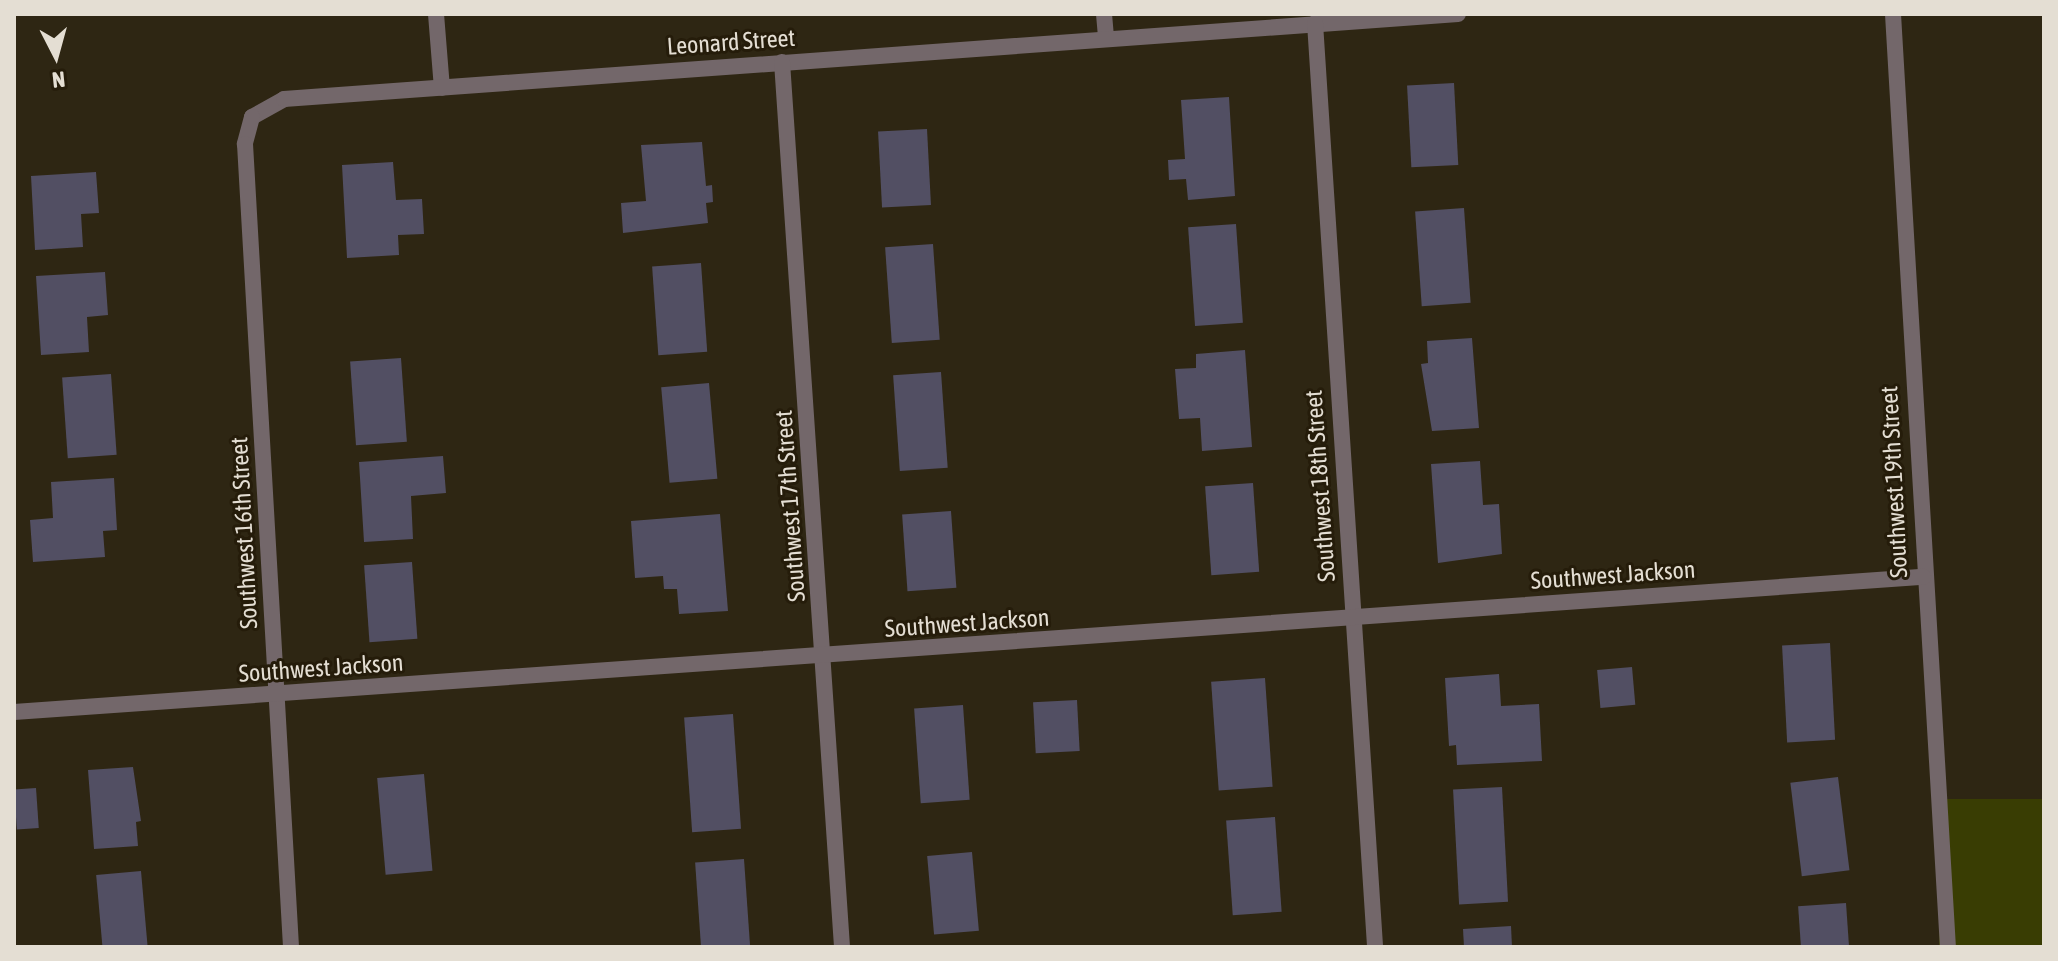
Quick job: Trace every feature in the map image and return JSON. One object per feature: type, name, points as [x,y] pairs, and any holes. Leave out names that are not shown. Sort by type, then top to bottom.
[{"type":"street","points":[[436,14],[442,88]]},
{"type":"street","points":[[1104,14],[1106,38]]},
{"type":"street","name":"Leonard Street","points":[[252,117],[284,99],[1315,23],[1357,17],[1458,14]]},
{"type":"street","name":"Southwest 19th Street","points":[[1893,14],[1923,577],[1948,947]]},
{"type":"street","name":"Southwest 18th Street","points":[[1315,23],[1375,947]]},
{"type":"street","name":"Southwest 17th Street","points":[[782,62],[842,947]]},
{"type":"street","name":"Southwest 16th Street","points":[[252,117],[245,144],[291,947]]},
{"type":"street","name":"Southwest Jackson","points":[[14,712],[824,658],[1923,577]]},
{"type":"green space","points":[[1939,799],[2044,799],[2044,947],[1939,947]]},
{"type":"building","points":[[1454,83],[1458,165],[1411,167],[1407,85]]},
{"type":"building","points":[[1229,97],[1235,196],[1188,200],[1186,179],[1169,180],[1168,160],[1185,159],[1181,100]]},
{"type":"building","points":[[927,129],[931,205],[882,207],[878,132]]},
{"type":"building","points":[[702,142],[706,186],[712,185],[713,202],[706,203],[708,223],[623,233],[621,203],[646,201],[641,145]]},
{"type":"building","points":[[393,162],[396,200],[422,199],[424,234],[398,235],[399,255],[347,258],[342,165]]},
{"type":"building","points":[[96,172],[99,213],[81,214],[83,247],[35,250],[31,176]]},
{"type":"building","points":[[1464,208],[1471,303],[1422,306],[1415,211]]},
{"type":"building","points":[[1236,224],[1243,323],[1195,326],[1188,227]]},
{"type":"building","points":[[933,244],[940,340],[892,343],[885,247]]},
{"type":"building","points":[[701,263],[707,352],[658,355],[652,266]]},
{"type":"building","points":[[105,272],[108,315],[87,317],[89,352],[41,355],[36,276]]},
{"type":"building","points":[[1472,338],[1479,428],[1432,431],[1421,364],[1428,363],[1427,341]]},
{"type":"building","points":[[1245,350],[1252,447],[1202,451],[1200,418],[1179,419],[1175,369],[1196,368],[1196,354]]},
{"type":"building","points":[[401,358],[407,442],[356,445],[350,362]]},
{"type":"building","points":[[941,372],[948,468],[900,471],[893,375]]},
{"type":"building","points":[[111,374],[117,455],[68,458],[62,377]]},
{"type":"building","points":[[709,383],[717,479],[670,483],[661,387]]},
{"type":"building","points":[[443,456],[446,493],[411,496],[413,539],[364,542],[359,462]]},
{"type":"building","points":[[1480,461],[1483,505],[1499,504],[1502,554],[1438,563],[1431,464]]},
{"type":"building","points":[[114,478],[117,530],[103,531],[105,557],[33,562],[30,520],[53,518],[51,482]]},
{"type":"building","points":[[1253,483],[1259,572],[1211,575],[1205,486]]},
{"type":"building","points":[[951,511],[956,588],[907,591],[902,514]]},
{"type":"building","points":[[720,514],[728,611],[679,614],[677,589],[664,589],[663,576],[635,578],[631,521]]},
{"type":"building","points":[[412,562],[417,639],[369,642],[364,565]]},
{"type":"building","points":[[1830,643],[1835,740],[1787,742],[1782,646]]},
{"type":"building","points":[[1632,667],[1635,705],[1600,708],[1597,670]]},
{"type":"building","points":[[1499,674],[1501,706],[1539,704],[1542,761],[1457,765],[1456,745],[1449,746],[1445,678]]},
{"type":"building","points":[[1265,678],[1273,787],[1219,791],[1211,682]]},
{"type":"building","points":[[1077,700],[1080,751],[1036,753],[1033,702]]},
{"type":"building","points":[[963,705],[970,800],[921,803],[914,708]]},
{"type":"building","points":[[733,714],[741,829],[692,832],[684,717]]},
{"type":"building","points":[[133,767],[141,821],[136,822],[138,846],[94,849],[88,770]]},
{"type":"building","points":[[424,774],[432,871],[386,875],[377,778]]},
{"type":"building","points":[[1838,777],[1849,870],[1802,876],[1790,783]]},
{"type":"building","points":[[1502,787],[1508,902],[1459,904],[1453,790]]},
{"type":"building","points":[[36,788],[39,828],[17,829],[14,790]]},
{"type":"building","points":[[1275,817],[1282,912],[1233,915],[1226,820]]},
{"type":"building","points":[[972,852],[979,931],[934,935],[927,856]]},
{"type":"building","points":[[744,859],[750,947],[701,947],[695,862]]},
{"type":"building","points":[[141,871],[148,947],[102,947],[96,875]]},
{"type":"building","points":[[1846,903],[1849,947],[1801,947],[1798,906]]},
{"type":"building","points":[[1511,926],[1512,947],[1464,947],[1463,929]]}]
